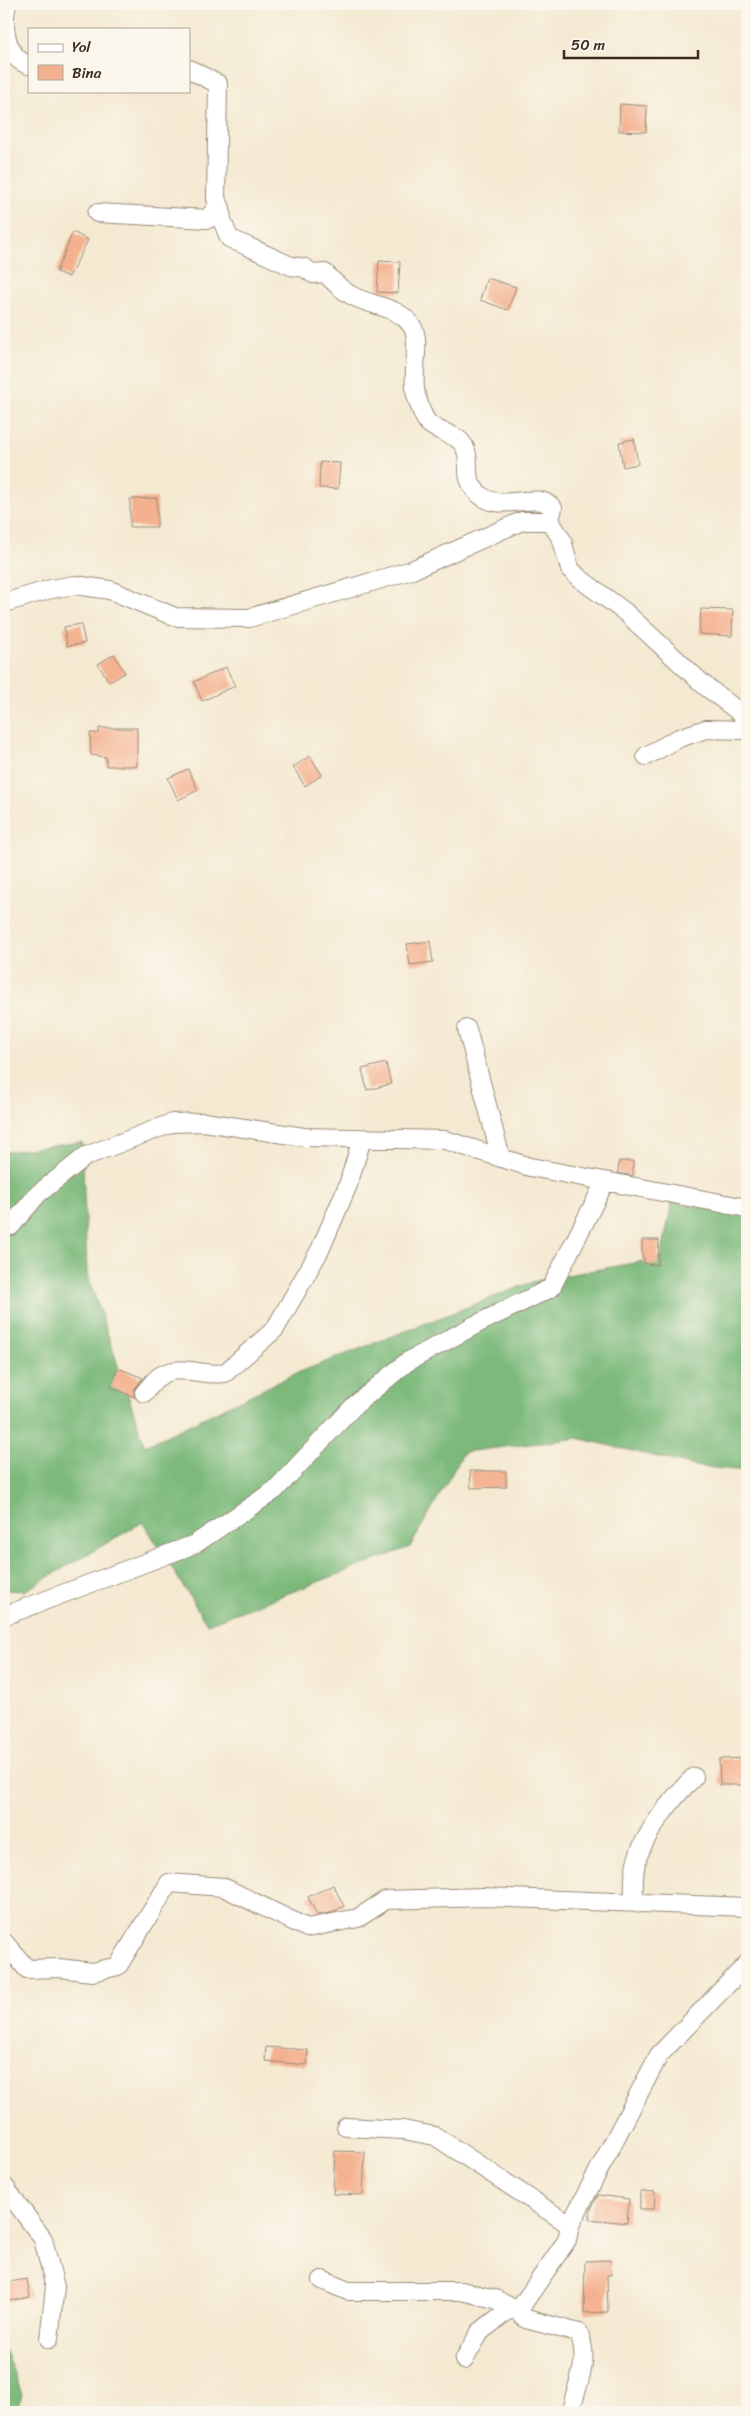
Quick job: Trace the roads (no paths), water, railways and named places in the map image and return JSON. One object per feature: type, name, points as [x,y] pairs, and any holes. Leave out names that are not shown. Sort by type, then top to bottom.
[{"type":"street","points":[[7,4],[5,34],[15,55],[28,64]]},
{"type":"street","points":[[190,70],[218,84],[216,199],[221,208],[222,220],[229,238],[290,266],[305,268],[313,274],[325,273],[351,296],[396,312],[410,324],[417,342],[414,368],[416,394],[428,423],[459,439],[465,448],[469,481],[485,500],[505,504],[530,501],[543,502],[553,508],[550,521],[562,540],[570,569],[579,578],[625,612],[704,685],[747,718]]},
{"type":"street","points":[[97,213],[208,220],[218,205]]},
{"type":"street","points":[[4,603],[51,589],[75,585],[110,590],[175,617],[249,618],[412,570],[522,521],[550,521]]},
{"type":"street","points":[[646,756],[679,738],[706,729],[747,730]]},
{"type":"street","points":[[467,1029],[501,1158]]},
{"type":"street","points":[[4,1226],[11,1226],[38,1194],[86,1156],[172,1123],[204,1122],[304,1137],[445,1140],[530,1167],[747,1208]]},
{"type":"street","points":[[144,1393],[159,1376],[171,1371],[216,1375],[225,1373],[275,1329],[320,1250],[348,1185],[362,1138]]},
{"type":"street","points":[[4,1616],[195,1544],[275,1490],[354,1406],[407,1362],[475,1325],[551,1288],[605,1182]]},
{"type":"street","points":[[634,1903],[635,1867],[640,1850],[664,1813],[694,1777]]},
{"type":"street","points":[[4,1942],[27,1970],[59,1968],[92,1972],[118,1966],[169,1883],[223,1887],[308,1928],[358,1918],[386,1900],[484,1897],[747,1907]]},
{"type":"street","points":[[464,2360],[480,2332],[515,2309],[567,2240],[570,2225],[659,2055],[747,1964]]},
{"type":"street","points":[[346,2127],[404,2130],[435,2136],[570,2225]]},
{"type":"street","points":[[4,2186],[43,2239],[55,2287],[49,2339]]},
{"type":"street","points":[[322,2280],[348,2292],[461,2291],[495,2299],[515,2309],[526,2319],[579,2333],[584,2347],[585,2361],[571,2412]]}]
